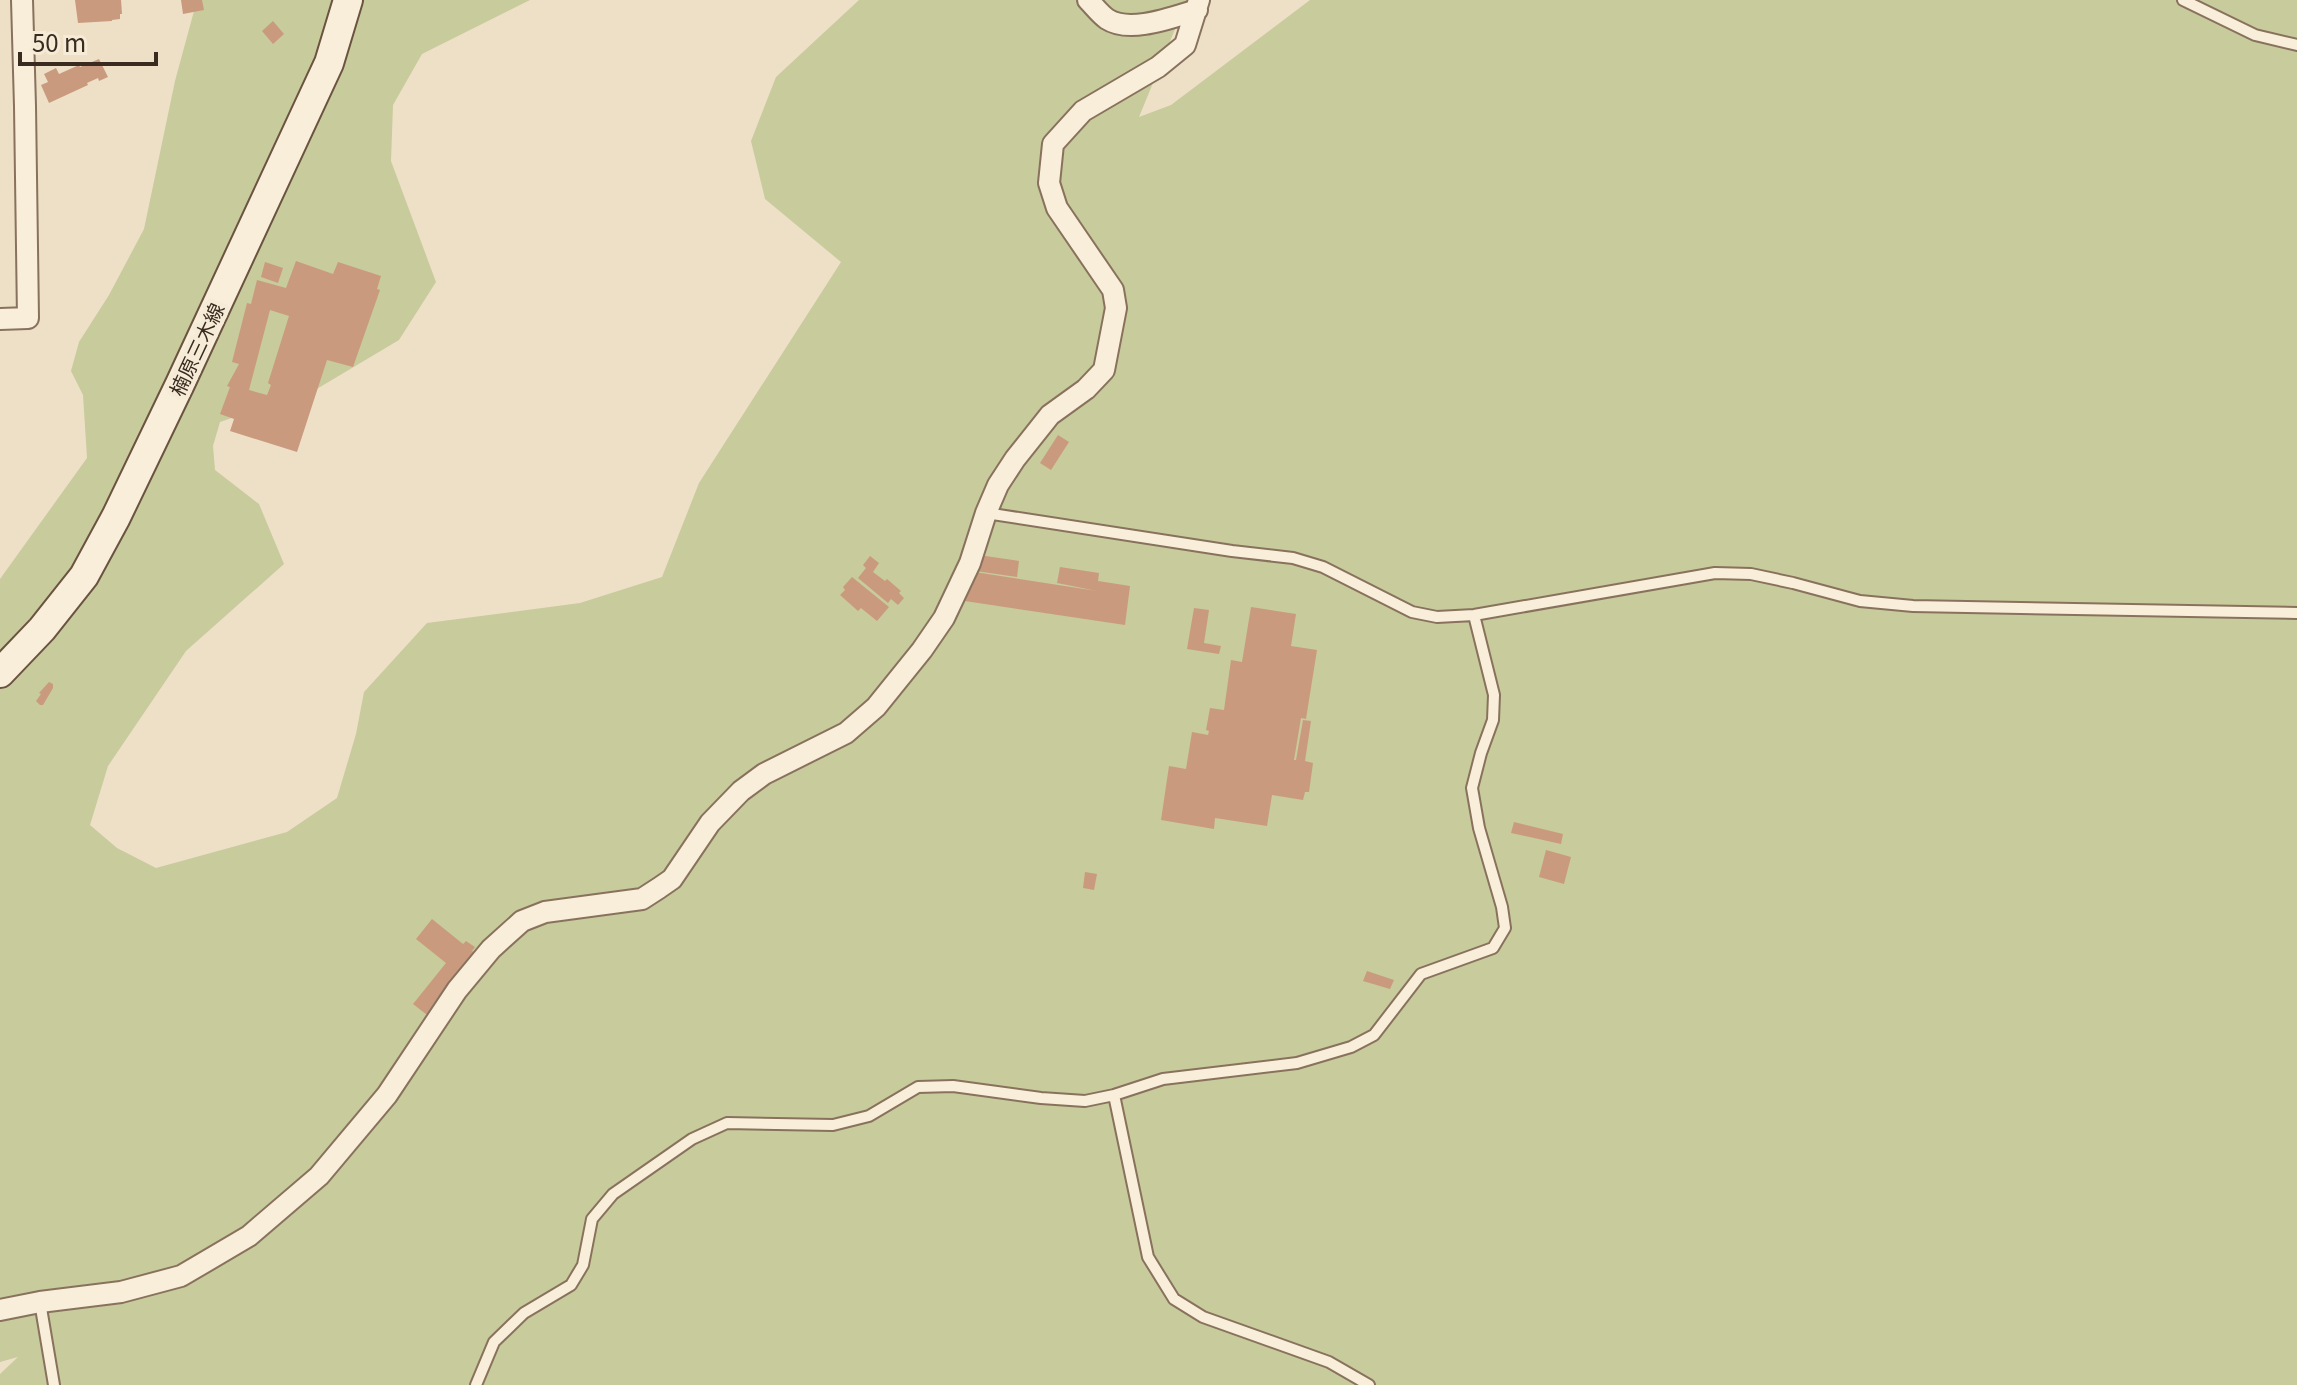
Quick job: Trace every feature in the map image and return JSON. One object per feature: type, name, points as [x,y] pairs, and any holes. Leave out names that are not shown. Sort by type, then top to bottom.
[{"type":"main road","name":"楠原三木線","points":[[0,673],[42,629],[84,576],[116,517],[329,63],[348,0]]},
{"type":"street","points":[[1088,0],[1109,21],[1131,25],[1150,24],[1198,5]]},
{"type":"street","points":[[0,319],[28,318],[25,106],[14,4]]},
{"type":"street","points":[[0,1310],[121,1292],[181,1276],[249,1236],[319,1176],[387,1095],[457,990],[491,949],[522,921],[545,912],[642,899],[651,894],[672,879],[710,823],[741,791],[764,774],[846,733],[876,707],[944,618],[970,563],[998,485],[1015,459],[1050,415],[1086,389],[1104,370],[1116,308],[1113,290],[1057,208],[1049,183],[1053,144],[1083,111],[1158,67],[1185,45],[1198,5]]},
{"type":"lane","points":[[2183,0],[2255,35],[2297,45]]},
{"type":"lane","points":[[986,513],[1293,558],[1323,567],[1412,612],[1437,617],[1474,615],[1715,573],[1751,574],[1860,601],[1913,606],[2297,613]]},
{"type":"lane","points":[[476,1385],[494,1342],[524,1313],[571,1285],[583,1265],[592,1219],[613,1194],[692,1139],[727,1123],[833,1125],[869,1116],[918,1087],[953,1086],[1085,1101],[1163,1079],[1297,1063],[1351,1047],[1374,1035],[1421,974],[1493,948],[1505,928],[1472,788],[1493,720],[1494,695],[1474,615]]},
{"type":"lane","points":[[1114,1095],[1148,1257],[1174,1299],[1203,1317],[1329,1362],[1369,1385]]},
{"type":"lane","points":[[40,1302],[54,1385]]},
{"type":"green space","points":[[197,0],[530,0],[422,54],[393,105],[391,161],[436,282],[399,340],[315,390],[220,422],[213,446],[215,470],[259,504],[284,564],[186,651],[108,766],[90,825],[117,848],[156,868],[287,832],[337,798],[356,734],[364,692],[427,623],[580,603],[662,577],[699,483],[841,262],[765,199],[751,141],[776,77],[859,0],[1187,0],[1139,117],[1171,105],[1310,0],[2297,0],[2297,1385],[0,1385],[0,1374],[18,1357],[0,1362],[0,579],[87,458],[83,395],[71,371],[79,342],[109,295],[144,229],[175,81]]},
{"type":"building","points":[[75,0],[121,0],[122,14],[120,19],[112,21],[78,23]]},
{"type":"building","points":[[181,0],[202,0],[204,10],[183,14]]},
{"type":"building","points":[[273,21],[284,34],[273,44],[262,31]]},
{"type":"building","points":[[99,59],[108,77],[99,81],[98,78],[49,103],[41,85],[48,82],[44,74],[56,68],[59,74]]},
{"type":"building","points":[[296,261],[333,274],[338,262],[381,276],[377,289],[380,290],[353,367],[327,360],[297,452],[230,431],[234,419],[220,414],[230,387],[227,386],[239,364],[232,362],[247,303],[251,304],[257,280],[286,288]],"holes":[[[270,310],[289,316],[267,395],[249,390]]]},
{"type":"building","points":[[265,262],[283,268],[278,283],[261,277]]},
{"type":"building","points":[[1058,435],[1069,442],[1051,470],[1040,463]]},
{"type":"building","points":[[965,553],[1019,561],[1017,577],[962,569]]},
{"type":"building","points":[[870,556],[879,563],[873,572],[901,591],[899,593],[904,598],[898,605],[891,599],[888,603],[858,578]]},
{"type":"building","points":[[1060,567],[1099,573],[1098,581],[1130,586],[1125,625],[958,600],[962,570],[1097,591],[1057,583]]},
{"type":"building","points":[[852,577],[889,607],[877,621],[861,608],[858,611],[840,595]]},
{"type":"building","points":[[1251,607],[1296,614],[1291,646],[1317,650],[1306,719],[1301,718],[1294,760],[1303,720],[1311,721],[1305,761],[1313,763],[1309,792],[1305,792],[1303,800],[1272,795],[1267,826],[1215,818],[1214,829],[1161,820],[1169,766],[1186,769],[1192,732],[1208,735],[1210,708],[1224,710],[1231,660],[1242,662]]},
{"type":"building","points":[[1194,608],[1209,610],[1204,643],[1221,646],[1219,654],[1187,649]]},
{"type":"building","points":[[49,682],[53,688],[40,705],[36,701],[39,693]]},
{"type":"building","points":[[1514,822],[1563,834],[1561,844],[1511,833]]},
{"type":"building","points":[[1546,850],[1571,857],[1564,884],[1539,877]]},
{"type":"building","points":[[1085,872],[1097,874],[1094,890],[1083,888]]},
{"type":"building","points":[[432,919],[463,944],[466,941],[475,947],[472,951],[483,960],[431,1018],[413,1004],[446,963],[416,939]]},
{"type":"building","points":[[1367,971],[1394,980],[1390,989],[1363,981]]}]
